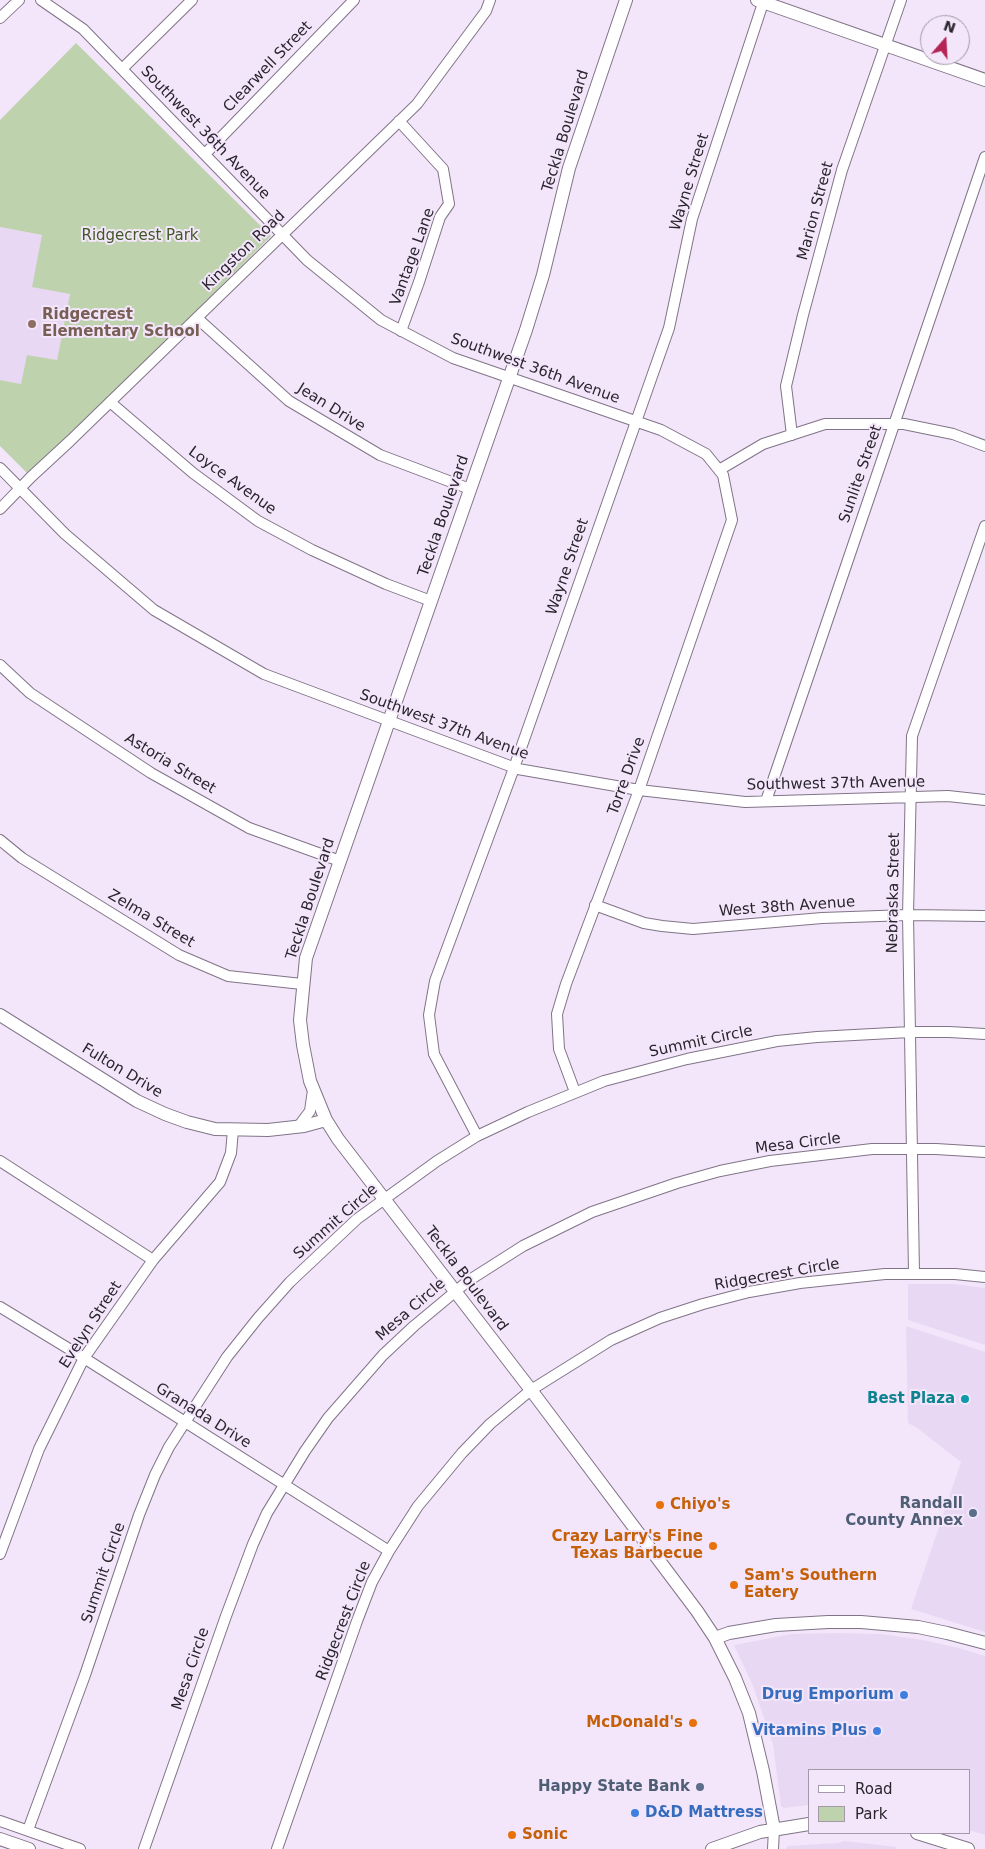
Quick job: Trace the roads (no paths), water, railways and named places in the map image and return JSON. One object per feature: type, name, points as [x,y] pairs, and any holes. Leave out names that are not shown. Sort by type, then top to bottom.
[{"type":"main road","name":"Teckla Boulevard","points":[[626,0],[569,168],[543,275],[509,378],[306,958],[300,1020],[302,1045],[306,1067],[326,1120],[348,1152],[531,1390],[697,1611],[715,1638],[736,1678],[749,1713],[764,1771],[774,1829]]},
{"type":"main road","points":[[762,1],[985,80]]},
{"type":"main road","name":"Fulton Drive","points":[[0,1015],[137,1101],[164,1114],[187,1122],[215,1129],[268,1130],[298,1127],[326,1120]]},
{"type":"main road","points":[[715,1638],[729,1633],[776,1625],[861,1622],[947,1632],[985,1643]]},
{"type":"main road","points":[[712,1849],[746,1836],[774,1829],[808,1824]]},
{"type":"main road","points":[[920,1834],[968,1849]]},
{"type":"main road","points":[[0,1839],[29,1849]]},
{"type":"street","points":[[0,18],[19,0]]},
{"type":"street","name":"Southwest 36th Avenue","points":[[41,0],[83,29],[307,260],[381,320],[452,358],[661,430],[706,454],[719,470]]},
{"type":"street","points":[[122,69],[192,0]]},
{"type":"street","name":"Clearwell Street","points":[[205,154],[354,0]]},
{"type":"street","name":"Kingston Road","points":[[0,509],[417,104],[486,11],[490,0]]},
{"type":"street","name":"Marion Street","points":[[792,435],[786,386],[795,350],[842,170],[901,0]]},
{"type":"street","name":"Wayne Street","points":[[477,1136],[434,1054],[429,1015],[435,981],[514,768],[669,328],[692,219],[762,1]]},
{"type":"street","name":"Vantage Lane","points":[[399,121],[443,168],[449,204],[440,217],[401,331]]},
{"type":"street","name":"Sunlite Street","points":[[766,801],[985,157]]},
{"type":"street","name":"Jean Drive","points":[[197,318],[289,401],[380,455],[470,488]]},
{"type":"street","name":"Loyce Avenue","points":[[110,402],[193,473],[258,521],[312,550],[386,584],[431,601]]},
{"type":"street","points":[[719,470],[763,444],[825,424],[904,424],[953,434],[985,446]]},
{"type":"street","name":"Southwest 37th Avenue","points":[[0,468],[65,534],[154,610],[264,674],[514,768],[639,790],[745,802],[948,796],[985,800]]},
{"type":"street","name":"Torre Drive","points":[[575,1092],[558,1049],[557,1014],[566,984],[639,790],[732,520],[723,476],[719,470]]},
{"type":"street","name":"Nebraska Street","points":[[914,1273],[908,915],[912,736],[985,526]]},
{"type":"street","name":"Astoria Street","points":[[0,666],[30,693],[151,773],[249,828],[340,861]]},
{"type":"street","name":"Zelma Street","points":[[0,840],[22,858],[179,955],[228,976],[302,984]]},
{"type":"street","name":"West 38th Avenue","points":[[596,905],[644,923],[693,929],[822,918],[908,915],[985,916]]},
{"type":"street","name":"Summit Circle","points":[[28,1830],[85,1675],[139,1515],[155,1475],[184,1422],[227,1357],[264,1311],[326,1247],[357,1219],[384,1198],[477,1136],[528,1112],[604,1081],[731,1050],[817,1036],[910,1032],[985,1034]]},
{"type":"street","points":[[298,1127],[310,1111],[314,1089]]},
{"type":"street","name":"Evelyn Street","points":[[0,1554],[28,1473],[84,1358],[152,1260],[220,1182],[227,1168],[231,1153],[233,1130]]},
{"type":"street","name":"Mesa Circle","points":[[144,1849],[253,1544],[267,1513],[328,1418],[359,1381],[414,1326],[455,1292],[523,1246],[555,1229],[592,1212],[676,1182],[770,1161],[872,1150],[936,1149],[985,1152]]},
{"type":"street","points":[[0,1160],[152,1260]]},
{"type":"street","name":"Ridgecrest Circle","points":[[277,1849],[356,1621],[372,1582],[389,1551],[418,1506],[462,1453],[490,1424],[531,1390],[611,1340],[660,1318],[749,1292],[800,1283],[884,1274],[955,1274],[985,1277]]},
{"type":"street","name":"Granada Drive","points":[[0,1307],[389,1551]]},
{"type":"street","points":[[0,1821],[80,1849]]},
{"type":"street","points":[[773,1849],[774,1829]]},
{"type":"place","name":"Ridgecrest Elementary School","points":[[32,324]]},
{"type":"place","name":"Best Plaza","points":[[965,1399]]},
{"type":"place","name":"Chiyo's","points":[[660,1505]]},
{"type":"place","name":"Randall County Annex","points":[[973,1513]]},
{"type":"place","name":"Crazy Larry's Fine Texas Barbecue","points":[[713,1546]]},
{"type":"place","name":"Sam's Southern Eatery","points":[[734,1585]]},
{"type":"place","name":"Drug Emporium","points":[[904,1695]]},
{"type":"place","name":"McDonald's","points":[[693,1723]]},
{"type":"place","name":"Vitamins Plus","points":[[877,1731]]},
{"type":"place","name":"Happy State Bank","points":[[700,1787]]},
{"type":"place","name":"D&D Mattress","points":[[635,1813]]},
{"type":"place","name":"Sonic","points":[[512,1835]]},
{"type":"park label","name":"Ridgecrest Park","points":[[140,236]]}]
